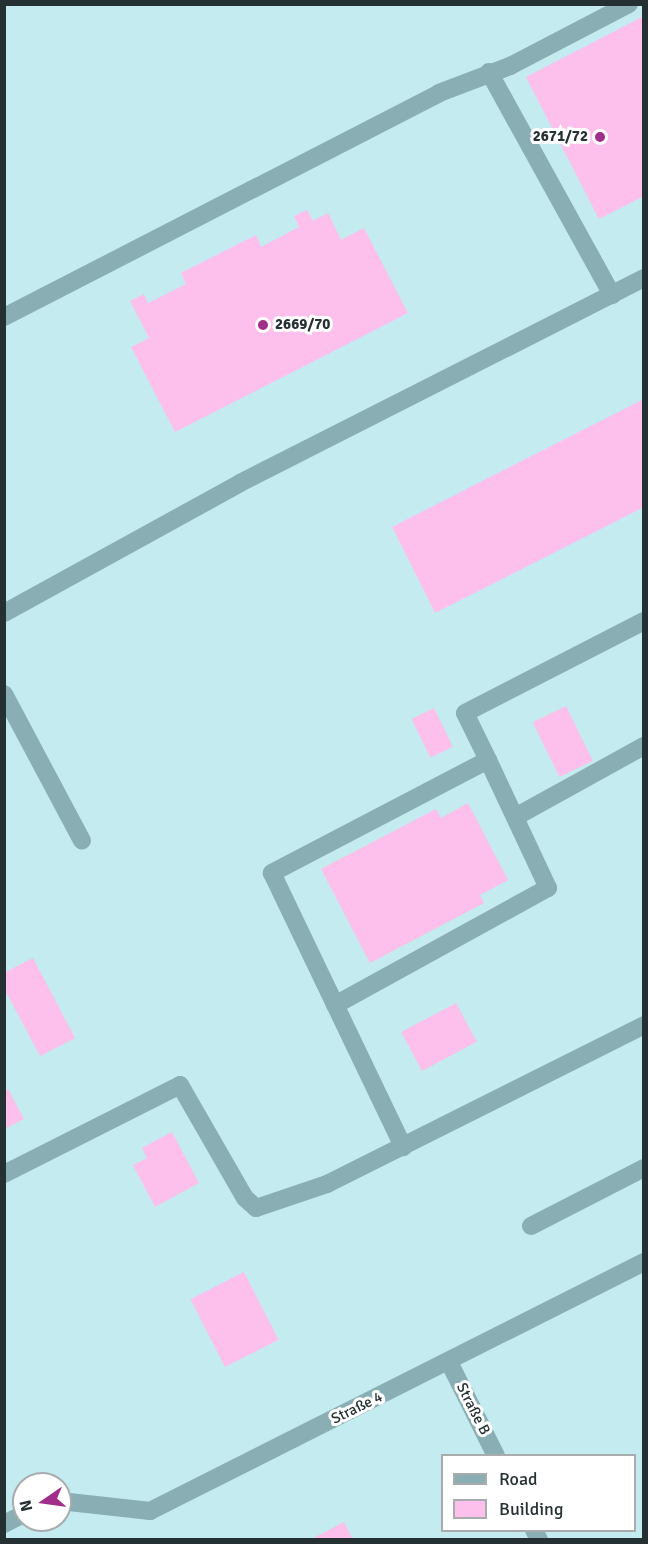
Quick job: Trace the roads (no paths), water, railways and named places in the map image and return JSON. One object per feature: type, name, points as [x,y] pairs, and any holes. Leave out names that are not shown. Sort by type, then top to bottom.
[{"type":"lane","points":[[4,317],[439,93],[489,72],[510,66],[629,4]]},
{"type":"lane","points":[[489,72],[612,295]]},
{"type":"lane","points":[[4,613],[240,483],[644,278]]},
{"type":"lane","points":[[335,1005],[548,888],[517,816],[465,713],[644,621]]},
{"type":"lane","points":[[7,703],[82,841]]},
{"type":"lane","points":[[517,816],[644,746]]},
{"type":"lane","points":[[403,1147],[272,873],[488,760]]},
{"type":"lane","points":[[4,1174],[180,1086],[245,1198],[256,1208],[327,1184],[644,1025]]},
{"type":"lane","points":[[531,1226],[644,1168]]},
{"type":"lane","name":"Straße 4","points":[[72,1502],[150,1511],[644,1262]]},
{"type":"lane","name":"Straße B","points":[[449,1362],[495,1454]]},
{"type":"place","name":"2671/72","points":[[600,137]]},
{"type":"place","name":"2669/70","points":[[263,325]]}]
